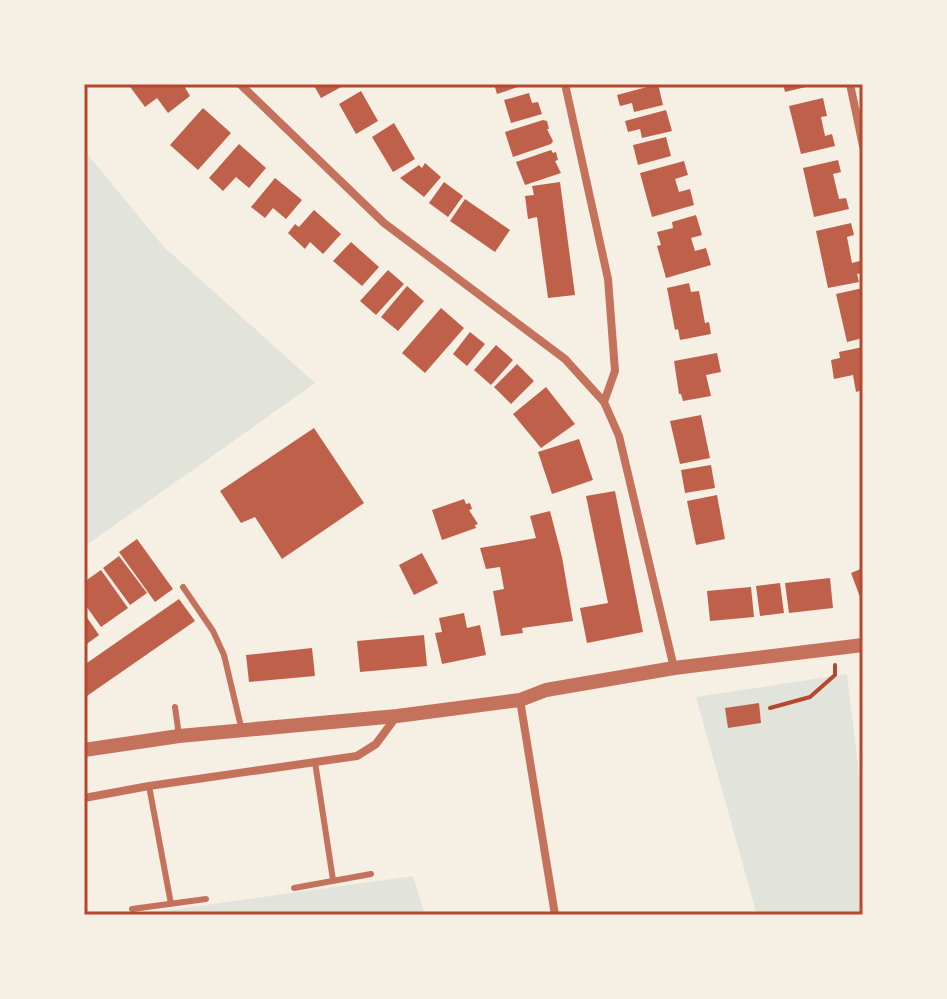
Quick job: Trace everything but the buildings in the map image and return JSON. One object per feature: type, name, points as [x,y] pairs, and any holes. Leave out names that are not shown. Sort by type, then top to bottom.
[{"type":"street","points":[[240,84],[384,223],[565,359],[604,402],[619,436],[674,668]]},
{"type":"street","points":[[565,84],[608,279],[615,371],[604,402]]},
{"type":"street","points":[[850,84],[863,146]]},
{"type":"street","points":[[84,750],[179,736],[397,716],[520,700],[546,690],[674,668],[863,645]]},
{"type":"street","points":[[520,700],[555,915]]},
{"type":"street","points":[[84,798],[357,756],[376,744],[397,716]]},
{"type":"lane","points":[[183,587],[213,631],[224,655],[242,731]]},
{"type":"lane","points":[[175,707],[179,736]]},
{"type":"lane","points":[[315,762],[333,880]]},
{"type":"lane","points":[[149,786],[171,904]]},
{"type":"lane","points":[[294,888],[371,874]]},
{"type":"lane","points":[[132,909],[206,899]]},
{"type":"path","points":[[770,708],[810,697],[835,675]]},
{"type":"shaded area","points":[[84,150],[163,246],[315,383],[84,547]]},
{"type":"shaded area","points":[[847,674],[863,807],[863,915],[757,915],[696,697]]},
{"type":"shaded area","points":[[413,876],[425,915],[134,915]]}]
